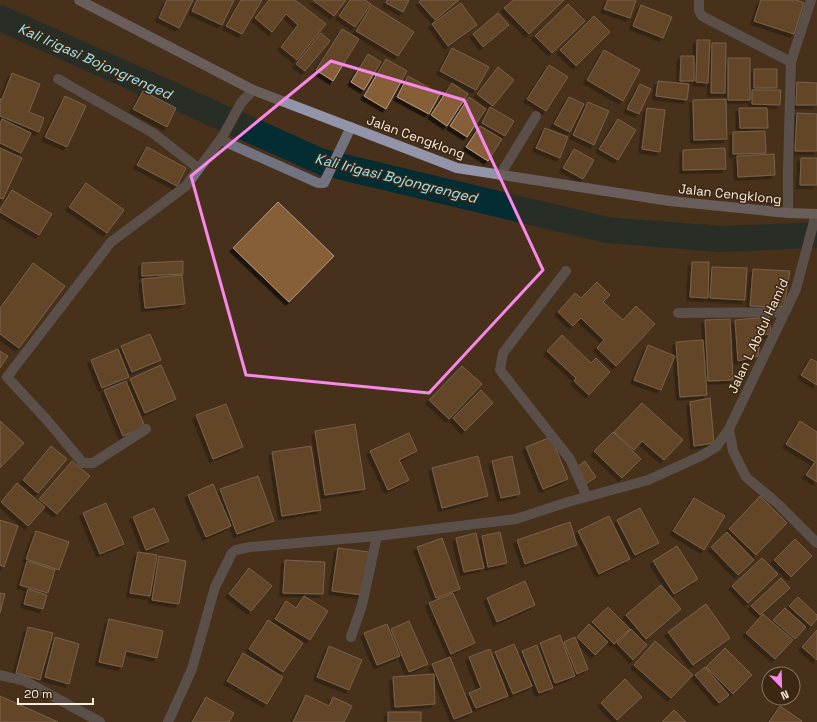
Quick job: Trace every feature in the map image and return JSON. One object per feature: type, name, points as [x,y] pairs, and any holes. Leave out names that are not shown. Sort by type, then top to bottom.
[{"type":"main road","name":"Jalan Cengklong","points":[[79,0],[253,90],[457,168],[670,201],[788,213],[817,214]]},
{"type":"street","points":[[699,0],[699,11],[702,16],[791,62]]},
{"type":"street","points":[[788,213],[791,62],[811,0]]},
{"type":"street","points":[[58,79],[153,133],[198,168]]},
{"type":"street","points":[[146,429],[93,463],[83,463],[46,419],[6,377],[111,242],[186,186],[222,138],[241,103],[253,90]]},
{"type":"street","points":[[500,175],[536,116]]},
{"type":"street","points":[[222,138],[318,183],[324,183],[351,127]]},
{"type":"street","name":"Jalan L Abdul Hamid","points":[[168,722],[192,670],[215,587],[233,551],[250,547],[377,536],[516,519],[648,480],[701,456],[716,447],[729,429],[796,289],[811,230],[817,214]]},
{"type":"street","points":[[566,271],[503,353],[500,370],[570,459],[587,497]]},
{"type":"street","points":[[678,313],[785,312]]},
{"type":"street","points":[[729,429],[733,451],[746,477],[778,504],[817,543]]},
{"type":"street","points":[[351,637],[362,605],[377,536]]},
{"type":"street","points":[[0,675],[25,681],[100,722]]},
{"type":"highlighted area","points":[[331,61],[464,100],[543,270],[429,393],[246,375],[191,176]]},
{"type":"building","points":[[167,0],[193,0],[179,28],[159,18]]},
{"type":"building","points":[[197,0],[234,0],[222,25],[192,11]]},
{"type":"building","points":[[241,0],[262,0],[242,34],[226,26]]},
{"type":"building","points":[[269,0],[295,0],[326,24],[297,60],[281,47],[298,25],[286,14],[272,32],[255,18]]},
{"type":"building","points":[[313,0],[346,0],[334,16]]},
{"type":"building","points":[[350,0],[365,0],[371,4],[355,27],[339,16]]},
{"type":"building","points":[[387,0],[409,0],[403,12],[386,3]]},
{"type":"building","points":[[421,0],[459,0],[435,20],[419,2]]},
{"type":"building","points":[[513,0],[564,0],[529,34],[504,8]]},
{"type":"building","points":[[608,0],[636,0],[630,18],[604,9]]},
{"type":"building","points":[[761,0],[796,0],[804,3],[794,34],[754,21]]},
{"type":"building","points":[[461,3],[477,25],[448,46],[432,24]]},
{"type":"building","points":[[568,4],[585,21],[552,53],[535,36]]},
{"type":"building","points":[[372,5],[414,32],[398,56],[356,31]]},
{"type":"building","points":[[641,5],[672,17],[663,38],[633,26]]},
{"type":"building","points":[[498,13],[509,25],[483,47],[473,34]]},
{"type":"building","points":[[594,16],[610,32],[576,66],[560,50]]},
{"type":"building","points":[[342,29],[359,39],[333,81],[316,70]]},
{"type":"building","points":[[321,33],[330,41],[305,71],[296,64]]},
{"type":"building","points":[[697,40],[710,40],[708,83],[696,82]]},
{"type":"building","points":[[712,43],[726,43],[725,93],[711,93]]},
{"type":"building","points":[[452,48],[489,67],[476,90],[440,71]]},
{"type":"building","points":[[604,50],[640,70],[623,101],[587,80]]},
{"type":"building","points":[[368,54],[381,62],[364,90],[351,82]]},
{"type":"building","points":[[681,56],[694,56],[694,81],[680,81]]},
{"type":"building","points":[[728,58],[750,58],[750,100],[728,100]]},
{"type":"building","points":[[386,59],[407,71],[386,109],[364,96]]},
{"type":"building","points":[[549,65],[568,77],[546,111],[527,99]]},
{"type":"building","points":[[498,67],[514,80],[493,106],[477,94]]},
{"type":"building","points":[[754,69],[777,69],[777,88],[754,88]]},
{"type":"building","points":[[12,73],[40,84],[29,112],[44,118],[39,132],[0,116],[0,99],[2,99]]},
{"type":"building","points":[[408,76],[440,94],[429,114],[397,97]]},
{"type":"building","points":[[658,81],[689,84],[687,100],[656,96]]},
{"type":"building","points":[[797,82],[817,83],[817,105],[796,105]]},
{"type":"building","points":[[452,83],[468,94],[447,126],[431,115]]},
{"type":"building","points":[[640,84],[651,89],[639,114],[627,109]]},
{"type":"building","points":[[752,90],[781,90],[780,105],[752,104]]},
{"type":"building","points":[[143,91],[176,108],[167,127],[133,109]]},
{"type":"building","points":[[65,96],[86,106],[67,147],[45,137]]},
{"type":"building","points":[[469,97],[486,109],[467,137],[450,126]]},
{"type":"building","points":[[569,97],[584,104],[570,132],[554,124]]},
{"type":"building","points":[[726,99],[727,139],[694,140],[693,100]]},
{"type":"building","points":[[588,102],[609,111],[594,145],[573,135]]},
{"type":"building","points":[[490,107],[514,121],[505,136],[482,123]]},
{"type":"building","points":[[647,108],[665,110],[660,152],[642,149]]},
{"type":"building","points":[[739,108],[767,108],[768,128],[740,128]]},
{"type":"building","points":[[797,113],[817,114],[817,151],[795,151]]},
{"type":"building","points":[[2,119],[31,133],[21,153],[0,143],[0,124]]},
{"type":"building","points":[[618,119],[636,130],[618,160],[599,149]]},
{"type":"building","points":[[480,126],[502,139],[488,161],[466,147]]},
{"type":"building","points":[[545,128],[568,137],[560,158],[536,148]]},
{"type":"building","points":[[765,131],[766,153],[733,154],[733,132]]},
{"type":"building","points":[[147,147],[186,168],[177,186],[137,165]]},
{"type":"building","points":[[0,148],[22,158],[3,199],[0,198]]},
{"type":"building","points":[[725,148],[726,169],[683,170],[683,150]]},
{"type":"building","points":[[574,149],[594,160],[583,179],[563,168]]},
{"type":"building","points":[[774,154],[775,175],[738,177],[737,156]]},
{"type":"building","points":[[801,158],[817,158],[817,185],[800,185]]},
{"type":"building","points":[[86,183],[124,210],[107,233],[69,207]]},
{"type":"building","points":[[12,190],[52,214],[39,235],[0,212],[0,209]]},
{"type":"building","points":[[278,202],[334,256],[289,302],[233,248]]},
{"type":"building","points":[[183,261],[183,274],[142,276],[142,263]]},
{"type":"building","points":[[692,262],[709,262],[708,298],[690,297]]},
{"type":"building","points":[[33,263],[65,286],[19,348],[0,334],[0,308]]},
{"type":"building","points":[[712,267],[747,268],[745,300],[710,298]]},
{"type":"building","points":[[753,269],[790,271],[784,307],[750,306]]},
{"type":"building","points":[[182,275],[185,304],[145,308],[142,279]]},
{"type":"building","points":[[597,282],[610,295],[603,302],[623,320],[636,306],[655,324],[616,366],[597,348],[604,340],[581,318],[573,326],[558,312],[575,293],[581,298]]},
{"type":"building","points":[[769,317],[771,334],[761,335],[758,356],[738,361],[735,320]]},
{"type":"building","points":[[730,319],[733,380],[708,381],[705,320]]},
{"type":"building","points":[[150,334],[161,360],[132,372],[121,346]]},
{"type":"building","points":[[562,335],[591,363],[596,358],[610,372],[589,395],[574,381],[576,378],[547,351]]},
{"type":"building","points":[[703,340],[707,395],[680,397],[676,342]]},
{"type":"building","points":[[648,345],[675,356],[661,390],[634,380]]},
{"type":"building","points":[[118,349],[129,377],[102,388],[91,360]]},
{"type":"building","points":[[0,351],[8,356],[0,368]]},
{"type":"building","points":[[811,359],[817,362],[817,385],[801,375]]},
{"type":"building","points":[[161,365],[176,399],[145,413],[130,379]]},
{"type":"building","points":[[462,366],[482,384],[449,419],[429,400]]},
{"type":"building","points":[[126,381],[145,427],[123,436],[104,390]]},
{"type":"building","points":[[481,390],[493,403],[465,431],[453,418]]},
{"type":"building","points":[[710,398],[714,443],[694,446],[690,402]]},
{"type":"building","points":[[642,403],[683,440],[664,460],[642,441],[634,450],[614,432]]},
{"type":"building","points":[[226,404],[243,447],[213,459],[196,415]]},
{"type":"building","points":[[0,421],[24,443],[0,468]]},
{"type":"building","points":[[800,421],[817,432],[817,482],[806,475],[815,462],[786,444]]},
{"type":"building","points":[[355,424],[365,489],[325,495],[315,431]]},
{"type":"building","points":[[613,432],[641,459],[622,478],[594,451]]},
{"type":"building","points":[[409,433],[417,451],[399,460],[409,480],[388,490],[370,451]]},
{"type":"building","points":[[551,437],[568,479],[543,489],[526,447]]},
{"type":"building","points":[[51,446],[67,459],[38,493],[23,480]]},
{"type":"building","points":[[311,446],[321,510],[282,516],[272,452]]},
{"type":"building","points":[[478,456],[488,496],[442,508],[432,468]]},
{"type":"building","points":[[512,456],[520,494],[501,498],[492,461]]},
{"type":"building","points":[[72,461],[90,476],[57,514],[39,499]]},
{"type":"building","points":[[585,461],[596,477],[586,484],[576,468]]},
{"type":"building","points":[[258,476],[274,521],[237,534],[220,489]]},
{"type":"building","points":[[17,483],[45,507],[28,526],[1,502]]},
{"type":"building","points":[[213,484],[231,526],[206,537],[188,495]]},
{"type":"building","points":[[760,496],[787,523],[756,555],[729,529]]},
{"type":"building","points":[[694,498],[725,516],[704,550],[673,531]]},
{"type":"building","points":[[106,503],[124,544],[100,554],[83,513]]},
{"type":"building","points":[[154,508],[169,541],[146,550],[133,517]]},
{"type":"building","points":[[640,508],[659,543],[635,555],[617,520]]},
{"type":"building","points":[[609,516],[630,559],[599,574],[578,531]]},
{"type":"building","points":[[0,520],[18,526],[4,567],[0,565]]},
{"type":"building","points":[[570,522],[577,545],[525,564],[517,540]]},
{"type":"building","points":[[36,531],[69,542],[59,570],[26,559]]},
{"type":"building","points":[[500,532],[507,563],[488,567],[482,536]]},
{"type":"building","points":[[727,532],[754,560],[738,575],[711,547]]},
{"type":"building","points":[[476,533],[484,568],[464,572],[456,538]]},
{"type":"building","points":[[442,538],[460,589],[436,598],[417,547]]},
{"type":"building","points":[[795,539],[812,556],[791,577],[774,560]]},
{"type":"building","points":[[677,546],[698,579],[674,594],[653,561]]},
{"type":"building","points":[[338,548],[369,552],[363,595],[332,591]]},
{"type":"building","points":[[138,552],[157,555],[150,596],[130,593]]},
{"type":"building","points":[[159,556],[186,561],[179,604],[152,600]]},
{"type":"building","points":[[762,558],[778,574],[748,603],[732,586]]},
{"type":"building","points":[[285,560],[325,562],[323,594],[283,593]]},
{"type":"building","points":[[27,561],[55,570],[48,593],[20,585]]},
{"type":"building","points":[[249,568],[272,586],[251,611],[229,594]]},
{"type":"building","points":[[781,578],[790,588],[760,615],[751,606]]},
{"type":"building","points":[[525,581],[535,605],[497,622],[487,598]]},
{"type":"building","points":[[661,585],[681,609],[646,639],[626,615]]},
{"type":"building","points":[[28,589],[47,595],[43,609],[24,604]]},
{"type":"building","points":[[0,593],[5,594],[0,613]]},
{"type":"building","points":[[453,593],[475,643],[451,654],[429,603]]},
{"type":"building","points":[[304,596],[328,611],[310,640],[275,619],[286,601],[296,608]]},
{"type":"building","points":[[798,597],[817,615],[817,619],[811,626],[789,606]]},
{"type":"building","points":[[706,604],[730,638],[693,665],[668,632]]},
{"type":"building","points":[[608,607],[630,629],[614,644],[592,622]]},
{"type":"building","points":[[785,608],[806,627],[795,639],[773,620]]},
{"type":"building","points":[[763,614],[793,640],[775,659],[746,633]]},
{"type":"building","points":[[109,619],[163,631],[157,658],[126,651],[122,667],[99,662]]},
{"type":"building","points":[[268,620],[303,643],[283,672],[249,649]]},
{"type":"building","points":[[409,621],[428,664],[409,672],[391,629]]},
{"type":"building","points":[[387,624],[400,656],[377,665],[364,633]]},
{"type":"building","points":[[589,624],[608,642],[595,655],[577,637]]},
{"type":"building","points":[[28,627],[53,633],[40,680],[16,673]]},
{"type":"building","points":[[631,629],[647,645],[633,660],[617,643]]},
{"type":"building","points":[[817,630],[817,660],[802,647]]},
{"type":"building","points":[[560,635],[575,676],[555,683],[540,643]]},
{"type":"building","points":[[55,637],[79,644],[69,684],[45,677]]},
{"type":"building","points":[[575,637],[588,669],[577,674],[564,642]]},
{"type":"building","points":[[655,641],[693,675],[671,698],[634,665]]},
{"type":"building","points":[[514,644],[532,686],[513,694],[495,652]]},
{"type":"building","points":[[537,645],[553,688],[539,693],[522,651]]},
{"type":"building","points":[[329,646],[362,660],[349,690],[317,677]]},
{"type":"building","points":[[725,648],[752,675],[733,694],[706,667]]},
{"type":"building","points":[[490,649],[508,696],[476,708],[469,693],[481,688],[469,657]]},
{"type":"building","points":[[243,653],[283,677],[267,704],[227,681]]},
{"type":"building","points":[[450,657],[472,712],[454,719],[432,664]]},
{"type":"building","points":[[705,667],[729,695],[719,703],[695,675]]},
{"type":"building","points":[[434,674],[435,704],[395,707],[393,677]]},
{"type":"building","points":[[625,679],[642,697],[617,720],[601,703]]},
{"type":"building","points":[[306,695],[329,706],[333,697],[352,706],[344,722],[293,722]]},
{"type":"building","points":[[0,696],[58,722],[0,722]]},
{"type":"building","points":[[206,697],[234,713],[229,722],[192,722]]},
{"type":"building","points":[[780,706],[802,721],[801,722],[769,722]]},
{"type":"building","points":[[674,710],[686,722],[662,722]]},
{"type":"building","points":[[388,712],[421,712],[421,722],[388,722]]},
{"type":"waterway","name":"Kali Irigasi Bojongrenged","points":[[0,18],[322,162],[607,230],[720,239],[817,235]]}]
